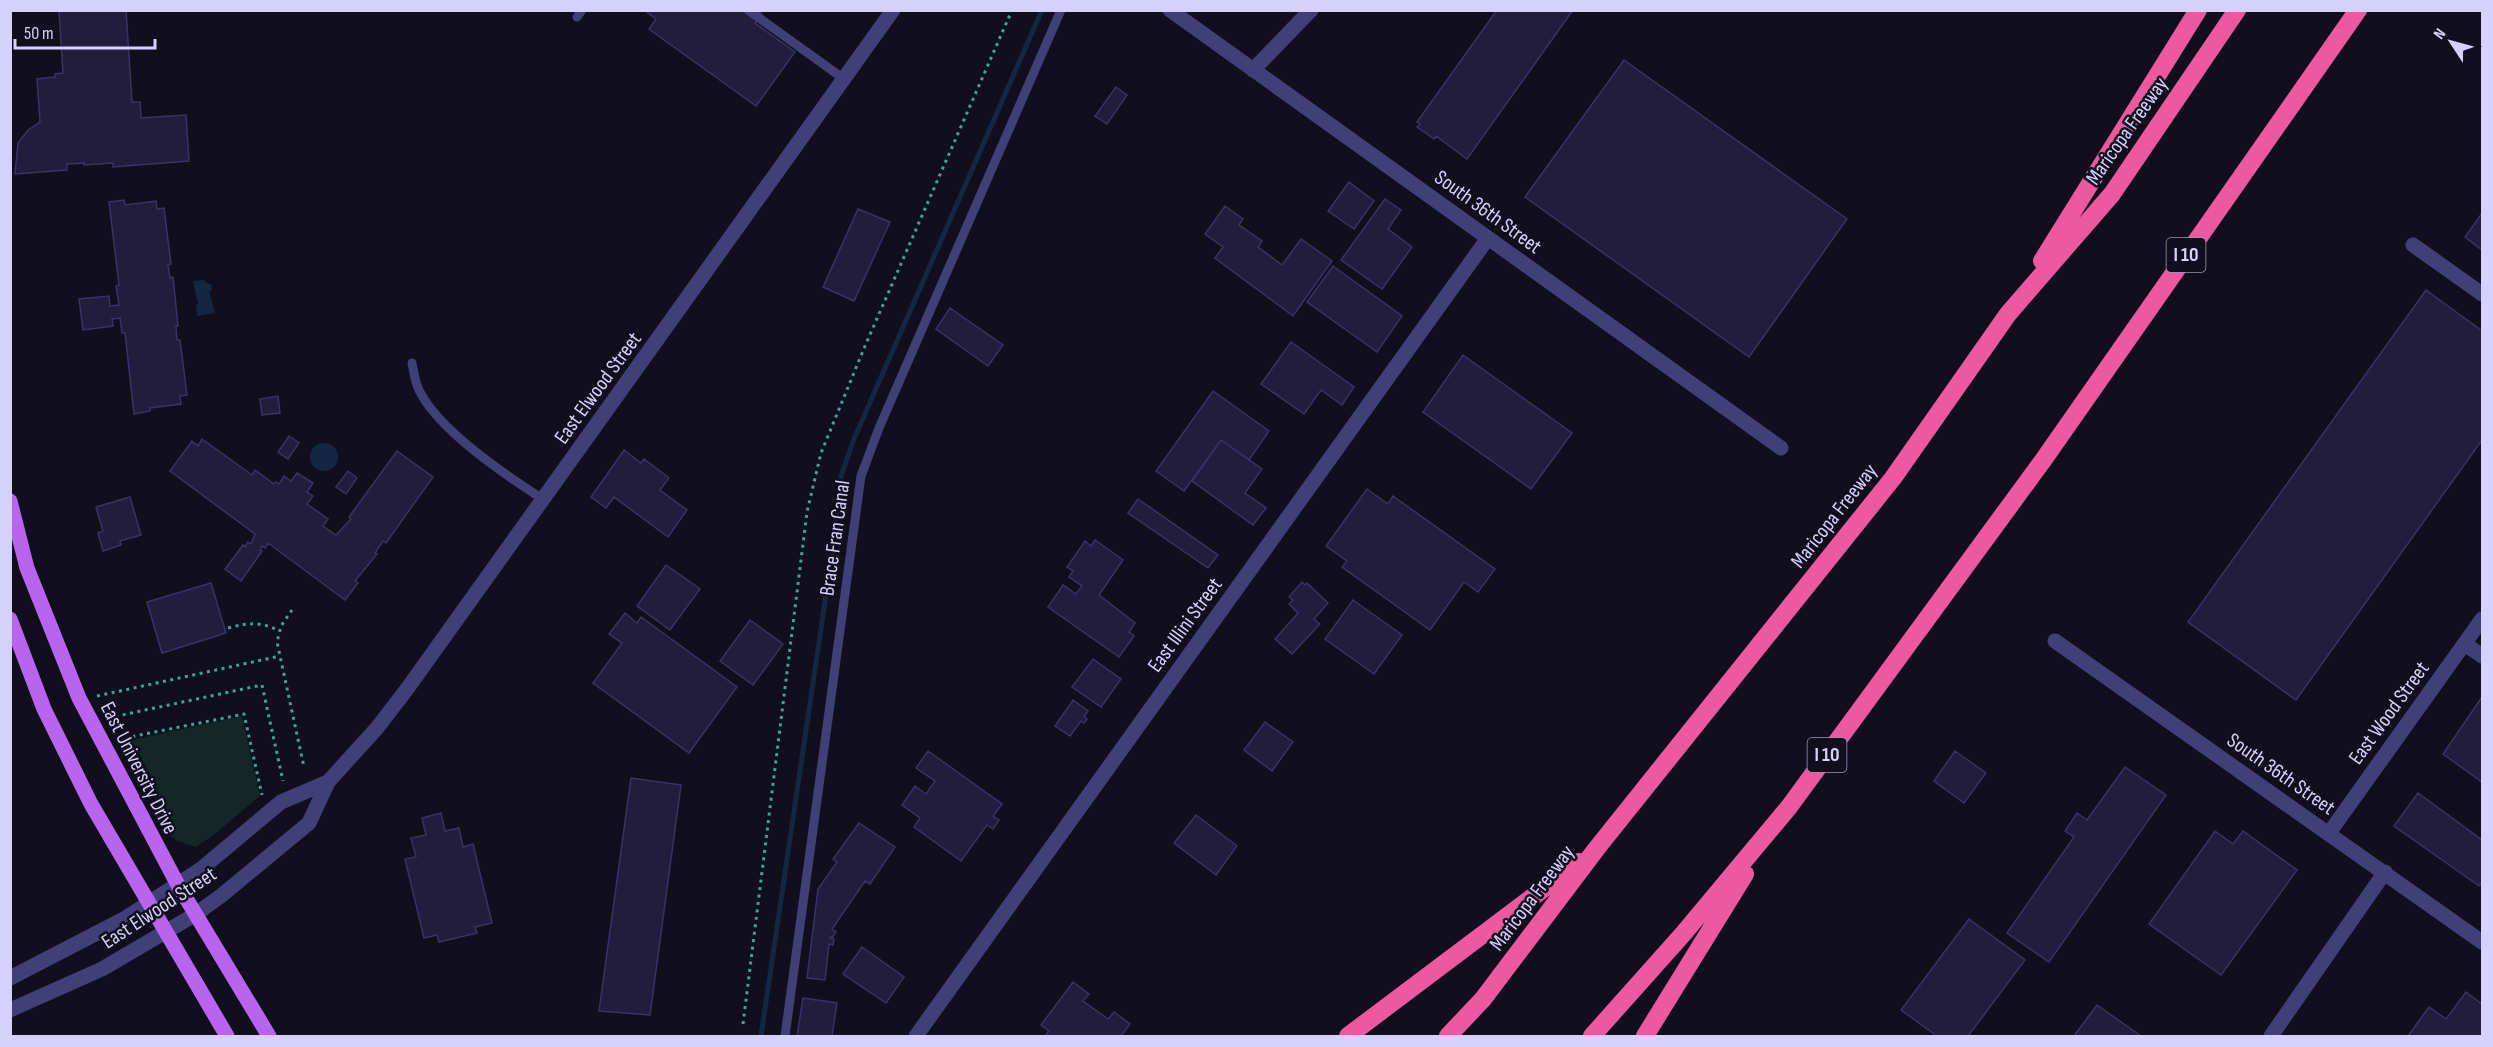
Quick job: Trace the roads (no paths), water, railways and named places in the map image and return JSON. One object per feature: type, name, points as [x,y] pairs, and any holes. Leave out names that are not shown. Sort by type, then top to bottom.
[{"type":"highway","points":[[2008,314],[2198,10]]},
{"type":"highway","name":"Maricopa Freeway","points":[[1448,1036],[1483,999],[1597,849],[1893,478],[2008,314],[2112,194],[2237,10]]},
{"type":"highway","name":"I 10","points":[[1592,1036],[1683,934],[1776,823],[2044,459],[2358,10]]},
{"type":"highway","points":[[2328,52],[2366,10]]},
{"type":"highway","points":[[1645,1036],[1776,823]]},
{"type":"highway","points":[[1348,1036],[1597,849]]},
{"type":"main road","name":"East University Drive","points":[[10,501],[27,568],[79,698],[178,885],[269,1036]]},
{"type":"main road","points":[[10,619],[44,710],[91,804],[227,1036]]},
{"type":"street","name":"East Elwood Street","points":[[10,1010],[102,969],[196,914],[309,823],[328,782],[377,728],[407,689],[893,10]]},
{"type":"street","name":"South 36th Street","points":[[1170,10],[1781,448]]},
{"type":"street","points":[[1253,70],[1311,10]]},
{"type":"street","name":"East Illini Street","points":[[916,1036],[1488,238]]},
{"type":"street","points":[[2413,245],[2482,294]]},
{"type":"street","name":"East Wood Street","points":[[2329,832],[2482,619]]},
{"type":"street","name":"South 36th Street","points":[[2055,641],[2482,942]]},
{"type":"street","points":[[2465,644],[2482,656]]},
{"type":"street","name":"East Elwood Street","points":[[10,978],[115,924],[150,903],[201,868],[281,802],[328,782]]},
{"type":"street","points":[[2271,1036],[2385,872]]},
{"type":"lane","points":[[748,10],[844,79]]},
{"type":"lane","name":"Brace Fran Canal","points":[[785,1036],[861,476],[1062,10]]},
{"type":"lane","points":[[412,363],[420,392],[436,415],[496,469],[544,500]]},
{"type":"water","points":[[204,280],[211,284],[212,290],[209,291],[215,313],[197,316],[196,305],[198,304],[193,281]]},
{"type":"water","points":[[324,443],[334,447],[338,457],[334,467],[324,471],[314,467],[310,457],[314,447]]},
{"type":"waterway","points":[[761,1036],[838,513],[841,476],[854,439],[1042,10]]}]
